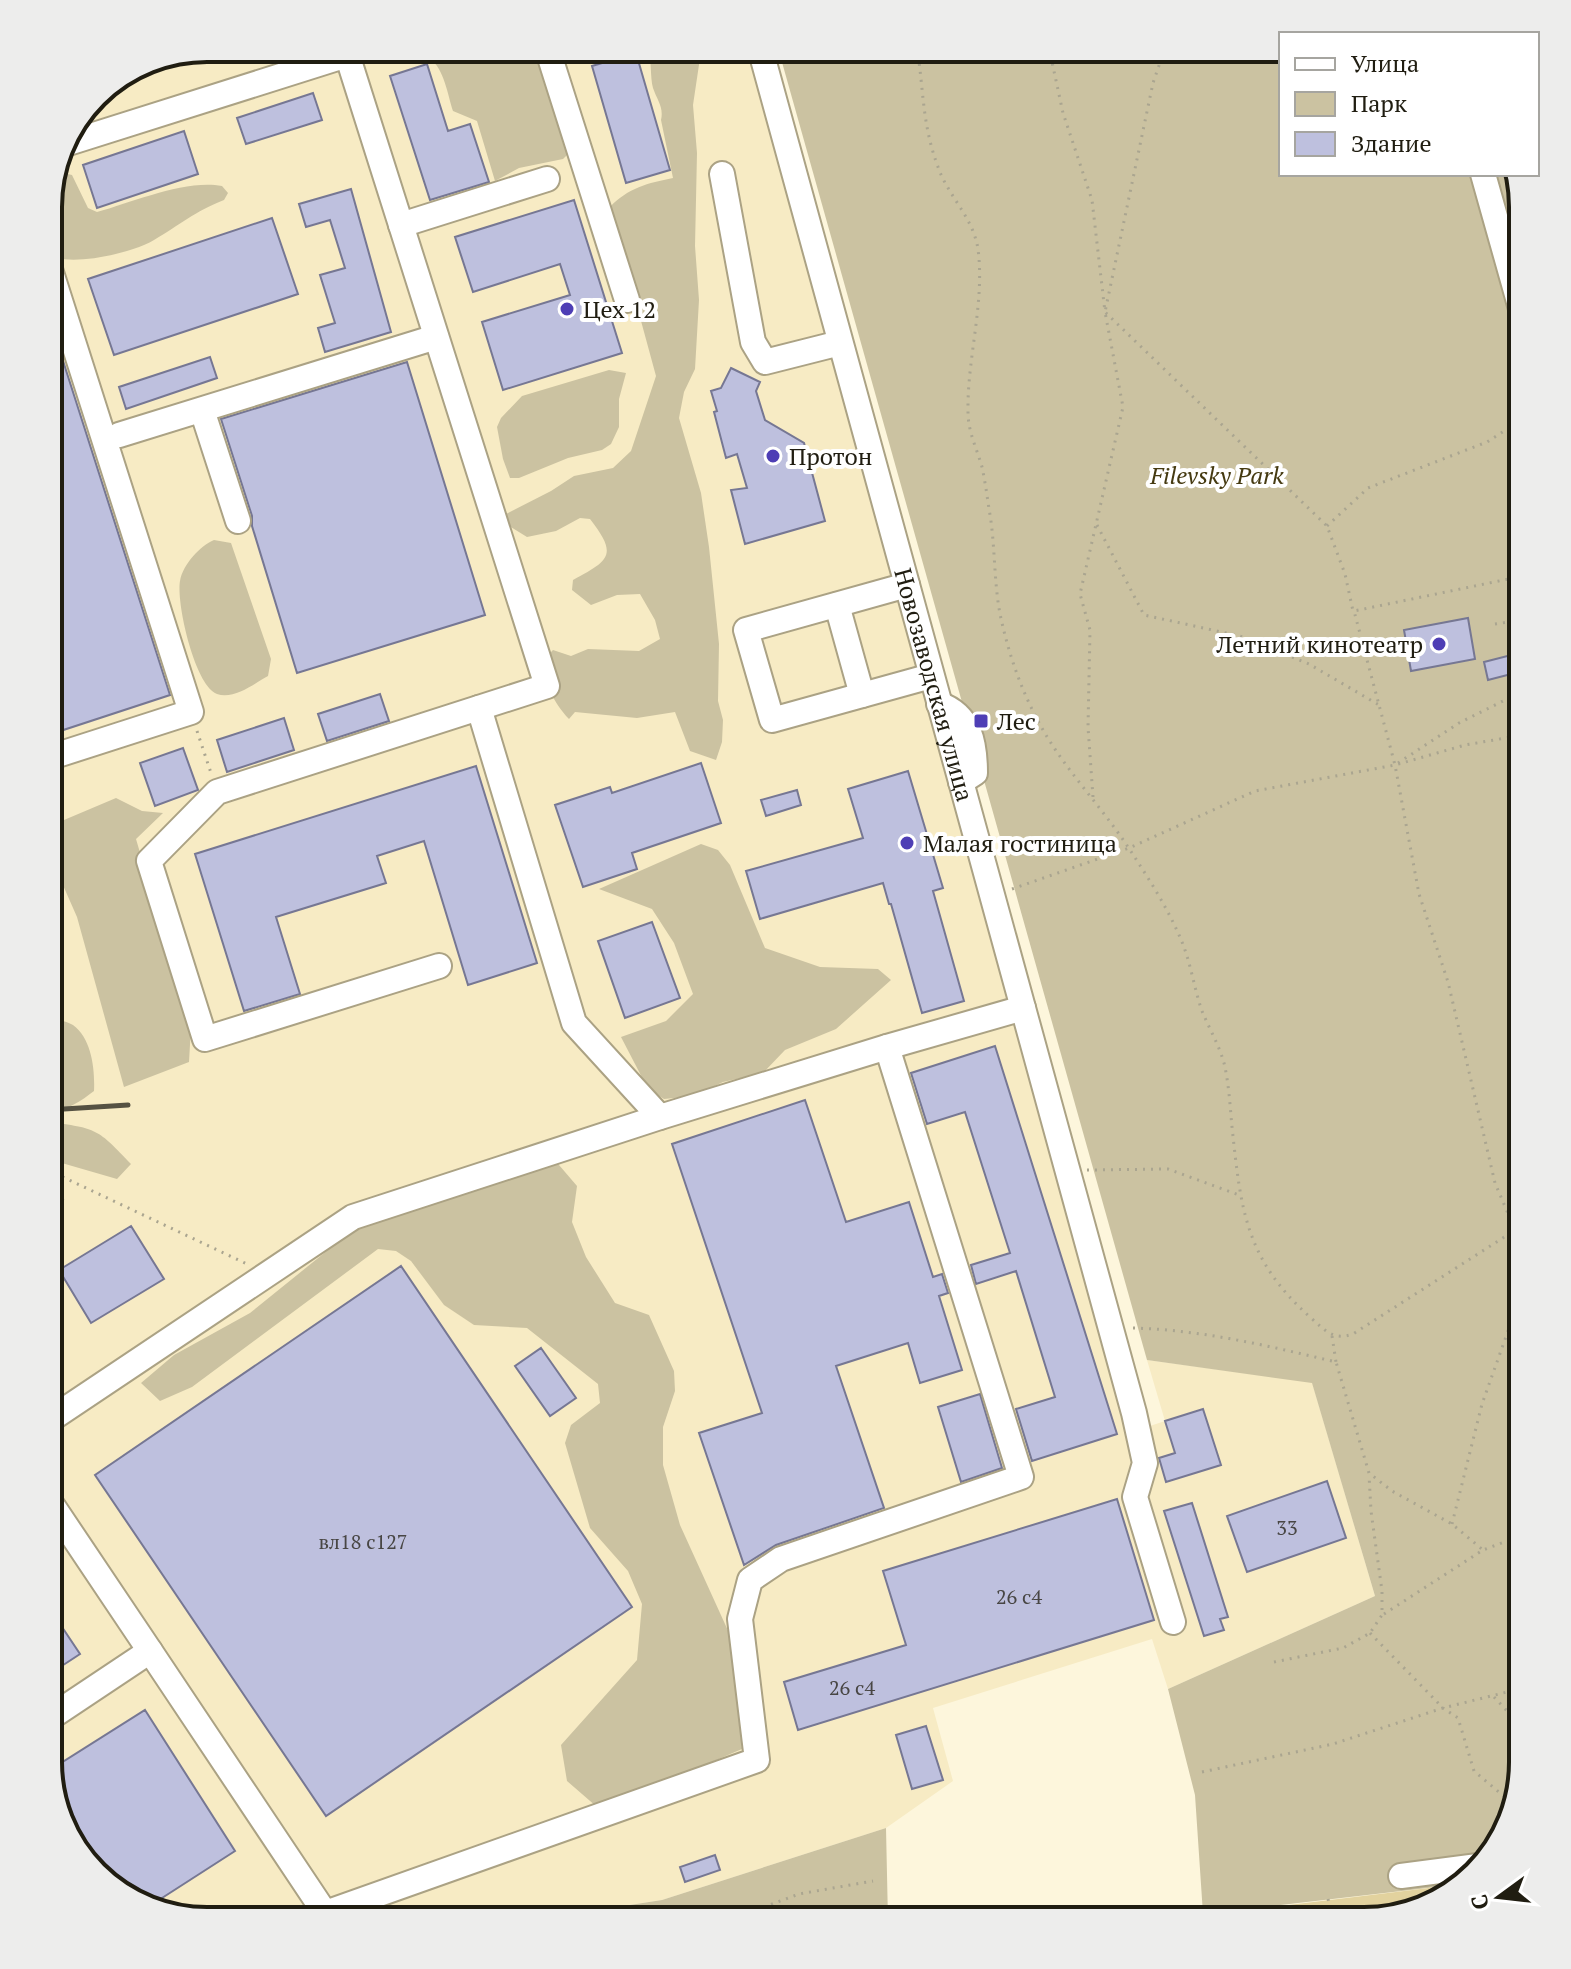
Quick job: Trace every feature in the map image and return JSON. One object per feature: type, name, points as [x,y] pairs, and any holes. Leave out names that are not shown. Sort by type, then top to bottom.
[{"type":"street","points":[[80,136],[312,62]]},
{"type":"street","points":[[349,62],[547,686],[217,792],[149,861],[205,1039],[439,966]]},
{"type":"street","points":[[551,62],[627,300]]},
{"type":"street","name":"Новозаводская улица","points":[[764,62],[1134,1413],[1145,1463],[1135,1497],[1173,1622]]},
{"type":"street","points":[[722,174],[753,342],[765,362],[840,343]]},
{"type":"street","points":[[1484,176],[1509,266]]},
{"type":"street","points":[[401,225],[547,179]]},
{"type":"street","points":[[62,307],[191,712],[62,753]]},
{"type":"street","points":[[119,435],[436,337]]},
{"type":"street","points":[[202,410],[238,521]]},
{"type":"street","points":[[907,585],[746,630],[772,720],[931,676]]},
{"type":"street","points":[[837,605],[862,695]]},
{"type":"street","points":[[479,708],[574,1023],[660,1117]]},
{"type":"street","points":[[62,1412],[353,1217],[660,1117],[1023,1008]]},
{"type":"street","points":[[342,1907],[757,1760],[740,1619],[750,1580],[781,1559],[1021,1477],[887,1047]]},
{"type":"street","points":[[62,1520],[150,1651],[308,1907]]},
{"type":"street","points":[[62,1710],[150,1651]]},
{"type":"street","points":[[1401,1876],[1459,1868]]},
{"type":"path","points":[[918,62],[924,123],[939,171],[969,221],[977,245],[979,296],[968,417],[982,467],[1001,619],[1013,664],[1029,705],[1048,738],[1129,848],[1165,905],[1182,940],[1196,992],[1223,1060],[1239,1195],[1249,1233],[1268,1268],[1303,1311],[1332,1336],[1343,1338],[1509,1234]]},
{"type":"path","points":[[1052,62],[1063,113],[1092,200],[1105,312],[1123,407],[1080,594],[1090,630],[1088,727],[1094,800]]},
{"type":"path","points":[[1105,312],[1153,83],[1160,62]]},
{"type":"path","points":[[1105,312],[1327,526],[1345,574],[1395,765],[1419,894],[1448,982],[1495,1183],[1509,1216]]},
{"type":"path","points":[[1327,526],[1368,488],[1487,442],[1509,428]]},
{"type":"path","points":[[1097,525],[1144,615],[1240,636],[1309,664],[1379,705]]},
{"type":"path","points":[[1354,611],[1509,579]]},
{"type":"path","points":[[1495,624],[1509,622]]},
{"type":"path","points":[[1395,765],[1459,723],[1509,698]]},
{"type":"path","points":[[191,712],[217,792]]},
{"type":"path","points":[[992,895],[1029,885],[1129,848],[1255,791],[1395,765],[1465,745],[1509,737]]},
{"type":"path","points":[[1067,1170],[1168,1169],[1239,1195]]},
{"type":"path","points":[[62,1177],[268,1274]]},
{"type":"path","points":[[1138,1328],[1169,1329],[1243,1340],[1336,1362]]},
{"type":"path","points":[[1452,1524],[1482,1404],[1509,1328]]},
{"type":"path","points":[[1332,1336],[1336,1362],[1369,1473],[1382,1615]]},
{"type":"path","points":[[1369,1473],[1410,1503],[1452,1524],[1483,1550]]},
{"type":"path","points":[[1274,1662],[1343,1648],[1370,1633],[1382,1615],[1483,1550],[1509,1540]]},
{"type":"path","points":[[1370,1633],[1443,1708],[1458,1718],[1474,1771],[1505,1797]]},
{"type":"path","points":[[1202,1772],[1333,1744],[1443,1708],[1509,1692]]},
{"type":"path","points":[[1494,1697],[1509,1713]]},
{"type":"path","points":[[764,1907],[799,1894],[873,1881]]},
{"type":"path","points":[[1328,1899],[1330,1907]]},
{"type":"shaded area","points":[[197,62],[757,62],[1132,1432],[1165,1421],[1147,1360],[1312,1382],[1375,1596],[1168,1689],[1152,1639],[933,1708],[953,1781],[886,1828],[662,1900],[617,1907],[188,1906],[143,1892],[111,1871],[86,1843],[67,1800],[62,1762],[62,197],[73,151],[86,126],[104,104],[143,77],[178,65]]},
{"type":"shaded area","points":[[1438,1887],[1402,1902],[1364,1907],[1271,1907]]},
{"type":"green space","points":[[539,62],[570,152],[563,159],[519,168],[495,181],[477,121],[453,111],[435,63]]},
{"type":"green space","points":[[650,62],[699,62],[693,105],[697,153],[695,246],[699,300],[695,369],[684,392],[679,418],[701,493],[709,547],[719,644],[718,701],[723,720],[722,742],[716,760],[690,751],[675,712],[637,718],[575,712],[569,719],[550,691],[546,657],[553,650],[571,656],[588,649],[639,651],[660,639],[655,620],[640,594],[617,595],[591,605],[572,590],[573,580],[595,567],[606,556],[604,541],[590,519],[580,518],[556,531],[527,537],[506,524],[504,515],[574,476],[613,468],[631,451],[656,376],[610,207],[639,187],[673,178],[661,107],[652,84]]},
{"type":"green space","name":"Filevsky Park","points":[[782,62],[1279,62],[1279,176],[1505,176],[1509,207],[1508,1781],[1501,1809],[1485,1843],[1474,1857],[1459,1857],[1459,1872],[1438,1887],[1263,1907],[1203,1907],[1195,1795],[1168,1689],[1375,1596],[1312,1383],[1147,1360]]},
{"type":"green space","points":[[66,174],[72,175],[88,208],[97,212],[192,186],[222,186],[228,193],[224,200],[144,245],[106,256],[62,258],[62,197]]},
{"type":"green space","points":[[609,370],[626,373],[619,399],[619,427],[611,444],[602,450],[568,458],[519,478],[510,478],[497,427],[501,418],[522,396]]},
{"type":"green space","points":[[214,540],[231,543],[271,659],[268,676],[230,695],[217,694],[201,676],[181,607],[180,581],[185,568],[198,551]]},
{"type":"green space","points":[[116,798],[142,811],[163,813],[136,839],[191,1027],[189,1062],[124,1087],[77,917],[62,883],[64,820]]},
{"type":"green space","points":[[701,844],[718,850],[730,865],[765,948],[820,967],[878,969],[891,980],[836,1029],[785,1050],[763,1073],[723,1082],[694,1096],[664,1099],[648,1089],[621,1037],[666,1021],[693,994],[674,943],[652,909],[599,889]]},
{"type":"green space","points":[[62,1021],[73,1025],[84,1038],[93,1065],[94,1091],[62,1109]]},
{"type":"green space","points":[[62,1124],[96,1132],[131,1164],[117,1179],[62,1163]]},
{"type":"green space","points":[[553,1158],[577,1186],[572,1222],[586,1257],[615,1303],[649,1315],[674,1371],[675,1391],[663,1427],[663,1465],[680,1525],[730,1635],[742,1749],[616,1803],[597,1807],[567,1781],[561,1745],[637,1660],[642,1604],[628,1571],[590,1528],[565,1443],[571,1425],[600,1403],[598,1384],[527,1328],[474,1325],[444,1305],[411,1261],[396,1251],[378,1249],[192,1387],[160,1401],[141,1383],[174,1355],[250,1313],[354,1229],[488,1187],[536,1162]]},
{"type":"green space","points":[[886,1828],[888,1907],[617,1907],[662,1900]]},
{"type":"building","points":[[606,62],[639,62],[670,170],[626,183],[592,66]]},
{"type":"building","points":[[427,64],[448,131],[470,124],[489,182],[430,200],[390,76]]},
{"type":"building","points":[[313,93],[322,120],[246,144],[237,118]]},
{"type":"building","points":[[184,131],[198,174],[97,208],[83,165]]},
{"type":"building","points":[[351,189],[391,332],[325,352],[318,328],[335,323],[320,275],[345,268],[330,220],[306,227],[299,204]]},
{"type":"building","name":"Цех 12","points":[[574,200],[622,353],[503,390],[482,322],[570,295],[560,264],[473,292],[455,237]]},
{"type":"building","points":[[272,218],[298,294],[114,355],[88,279]]},
{"type":"building","points":[[210,357],[217,378],[126,409],[119,387]]},
{"type":"building","points":[[62,358],[170,695],[62,730]]},
{"type":"building","points":[[407,362],[485,615],[297,673],[221,419]]},
{"type":"building","name":"Протон","points":[[731,368],[760,382],[756,391],[765,420],[804,443],[825,521],[745,544],[731,490],[747,488],[737,454],[726,458],[711,391],[721,388]]},
{"type":"building","name":"Летний кинотеатр","points":[[1468,618],[1475,659],[1411,671],[1404,630]]},
{"type":"building","points":[[1509,656],[1509,675],[1488,680],[1484,662]]},
{"type":"building","points":[[380,694],[389,721],[327,741],[318,714]]},
{"type":"building","points":[[284,718],[294,750],[227,772],[217,740]]},
{"type":"building","points":[[183,748],[198,790],[155,806],[140,763]]},
{"type":"building","points":[[701,763],[721,823],[632,853],[637,869],[583,887],[555,805],[610,787],[612,793]]},
{"type":"building","points":[[476,766],[537,963],[468,985],[424,841],[377,856],[386,883],[276,917],[300,994],[244,1011],[195,854]]},
{"type":"building","points":[[908,771],[943,888],[933,891],[964,1001],[922,1013],[883,883],[760,919],[746,871],[863,838],[848,789]]},
{"type":"building","points":[[797,790],[801,805],[766,816],[761,800]]},
{"type":"building","points":[[652,922],[680,998],[625,1018],[598,941]]},
{"type":"building","points":[[995,1046],[1117,1434],[1032,1461],[1016,1409],[1055,1397],[1016,1271],[976,1284],[971,1265],[1010,1253],[965,1112],[927,1124],[911,1073]]},
{"type":"building","points":[[805,1100],[846,1222],[909,1202],[933,1277],[942,1274],[948,1293],[939,1296],[962,1370],[920,1383],[908,1343],[836,1366],[884,1508],[776,1545],[744,1565],[699,1433],[762,1413],[672,1144]]},
{"type":"building","points":[[131,1226],[164,1279],[91,1323],[62,1275],[62,1268]]},
{"type":"building","points":[[401,1266],[632,1607],[326,1816],[95,1475]]},
{"type":"building","points":[[541,1348],[576,1398],[550,1416],[515,1366]]},
{"type":"building","points":[[980,1394],[1002,1468],[961,1482],[938,1407]]},
{"type":"building","points":[[1203,1409],[1221,1465],[1166,1482],[1159,1458],[1175,1453],[1165,1421]]},
{"type":"building","points":[[1327,1481],[1346,1538],[1247,1572],[1227,1516]]},
{"type":"building","points":[[1117,1499],[1154,1620],[798,1730],[784,1682],[906,1645],[883,1571]]},
{"type":"building","points":[[1192,1503],[1228,1617],[1220,1619],[1224,1630],[1204,1636],[1164,1511]]},
{"type":"building","points":[[62,1627],[80,1654],[62,1666]]},
{"type":"building","points":[[145,1710],[235,1851],[160,1899],[143,1892],[111,1871],[86,1843],[67,1800],[62,1762]]},
{"type":"building","points":[[926,1726],[943,1780],[912,1789],[896,1735]]},
{"type":"building","points":[[715,1855],[720,1870],[685,1882],[680,1867]]},
{"type":"railway","points":[[62,1109],[128,1105]]},
{"type":"place","name":"Цех 12","points":[[567,309]]},
{"type":"place","name":"Протон","points":[[773,456]]},
{"type":"place","name":"Летний кинотеатр","points":[[1439,644]]},
{"type":"place","name":"Лес","points":[[981,721]]},
{"type":"place","name":"Малая гостиница","points":[[907,843]]}]
